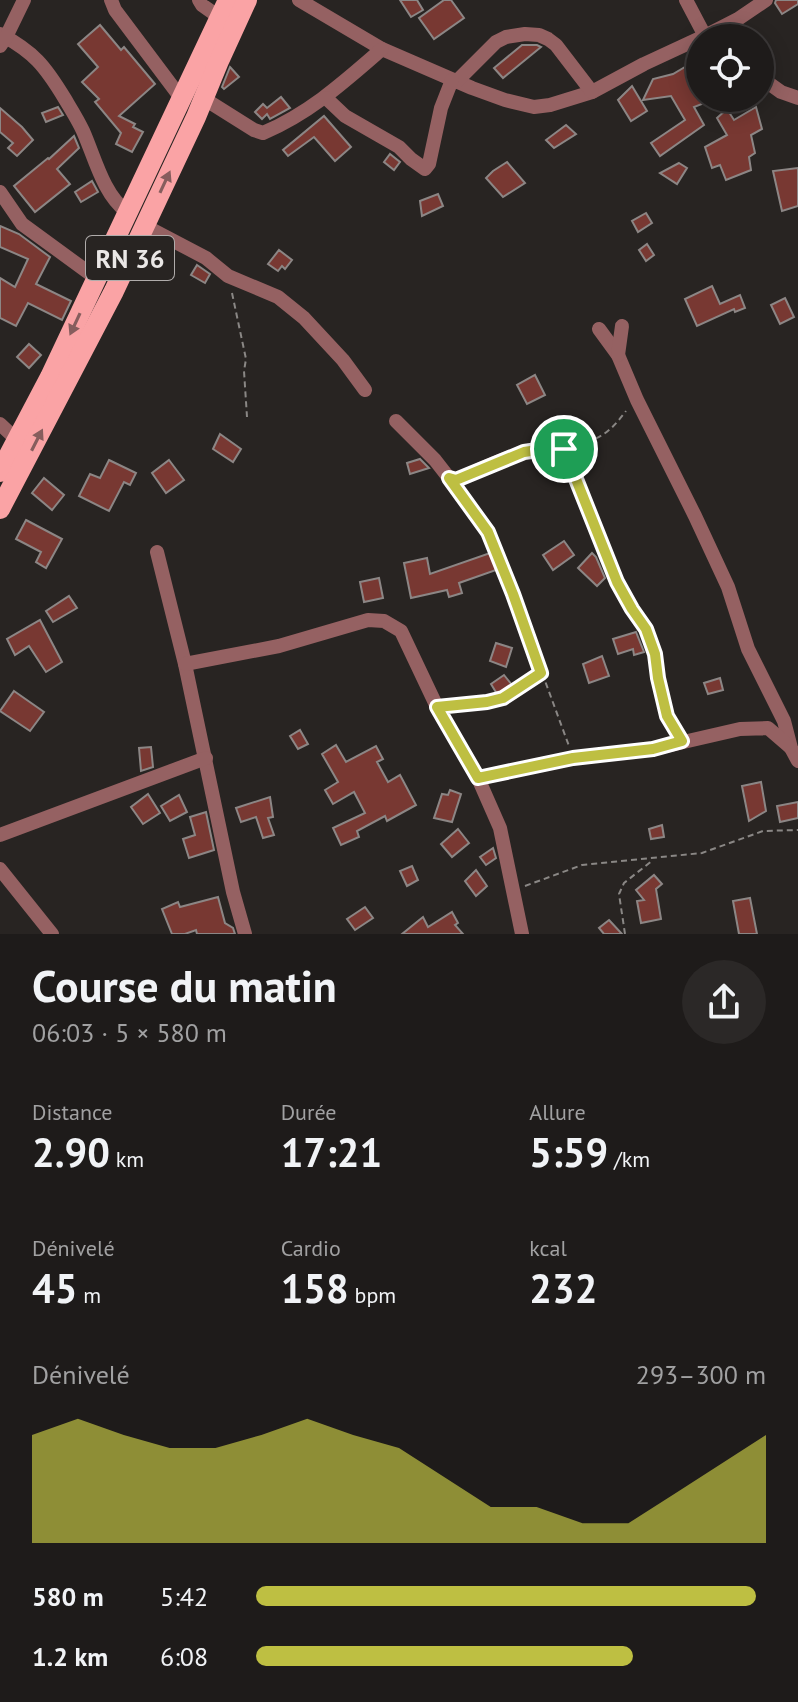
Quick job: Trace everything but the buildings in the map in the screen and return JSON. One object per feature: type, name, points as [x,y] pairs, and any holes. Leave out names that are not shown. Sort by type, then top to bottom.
[{"type":"main road","name":"RN 36","points":[[0,509],[114,291],[247,0]]},
{"type":"main road","name":"RN 36","points":[[0,472],[50,377],[223,8]]},
{"type":"street","points":[[24,0],[2,39],[23,47],[47,70],[82,127],[97,167],[117,205],[127,212]]},
{"type":"street","points":[[111,0],[115,10],[181,98]]},
{"type":"street","points":[[199,0],[202,5],[223,8]]},
{"type":"street","points":[[299,0],[382,49],[454,81],[534,107],[592,92],[686,45]]},
{"type":"street","points":[[686,0],[698,24]]},
{"type":"street","points":[[729,24],[766,0]]},
{"type":"street","points":[[326,98],[345,116],[399,147],[425,169],[429,164],[441,108],[454,81],[496,42],[506,37],[525,34],[548,39],[592,92]]},
{"type":"street","points":[[203,98],[263,133],[326,98],[382,49]]},
{"type":"street","points":[[774,87],[798,98]]},
{"type":"street","points":[[0,192],[22,224],[96,278]]},
{"type":"street","points":[[145,226],[206,258],[228,276],[278,297],[304,318],[343,360],[365,390]]},
{"type":"street","points":[[618,355],[622,326]]},
{"type":"street","points":[[599,329],[618,355],[728,587],[748,649],[784,721],[795,755]]},
{"type":"street","points":[[396,421],[449,478],[456,480],[524,452],[558,447],[564,449],[617,582],[646,629],[655,654],[667,716],[682,741]]},
{"type":"street","points":[[0,424],[17,440]]},
{"type":"street","points":[[157,552],[245,934]]},
{"type":"street","points":[[185,664],[279,646],[368,620],[384,621],[401,631],[437,707],[478,778],[500,828],[522,934]]},
{"type":"street","points":[[478,778],[573,758],[653,749],[740,729],[763,727],[773,731],[795,755]]},
{"type":"street","points":[[0,835],[206,758]]},
{"type":"street","points":[[0,869],[52,934]]},
{"type":"path","points":[[228,276],[246,359],[247,417]]},
{"type":"path","points":[[564,449],[612,431],[637,400]]},
{"type":"path","points":[[449,478],[488,532],[573,758]]},
{"type":"path","points":[[437,707],[503,698],[541,673],[541,669]]},
{"type":"path","points":[[513,891],[582,865],[702,853],[763,831],[798,830]]},
{"type":"path","points":[[625,934],[620,888],[656,858]]},
{"type":"route","points":[[558,447],[564,449],[617,582],[646,629],[655,654],[667,716],[682,741],[653,749],[573,758],[478,778],[437,707],[503,698],[541,673],[541,669],[488,532],[449,478],[456,480],[524,452],[558,447]]}]
